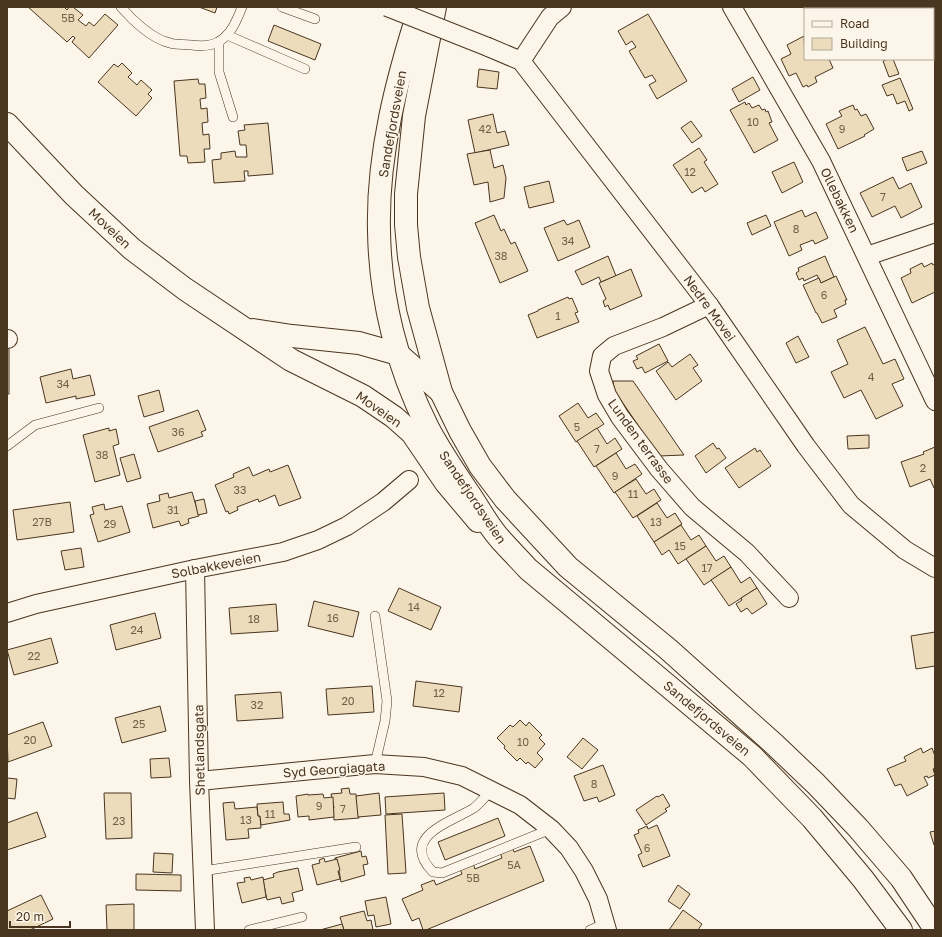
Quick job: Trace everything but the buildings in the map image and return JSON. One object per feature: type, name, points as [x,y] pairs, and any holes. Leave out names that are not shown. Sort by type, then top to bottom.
[{"type":"main road","name":"Sandefjordsveien","points":[[420,7],[405,55],[394,99],[385,148],[380,189],[378,229],[382,286],[398,354],[412,392],[428,428],[449,464],[500,539],[528,569],[752,756],[812,818],[863,879],[901,930]]},
{"type":"main road","name":"Sandefjordsveien","points":[[435,7],[414,116],[408,164],[406,225],[409,257],[418,308],[442,392],[460,431],[480,466],[505,499],[568,567],[668,649],[774,744],[816,784],[858,828],[901,878],[935,929]]},
{"type":"main road","name":"Moveien","points":[[7,124],[74,195],[132,249],[185,289],[247,329],[291,360],[363,396],[394,417],[412,433],[446,483],[478,521],[500,539]]},
{"type":"main road","name":"Moveien","points":[[247,329],[292,336],[359,343],[398,354],[442,392]]},
{"type":"street","name":"Nedre Movei","points":[[387,7],[521,61],[709,305],[806,446],[851,505],[905,550],[935,568]]},
{"type":"street","points":[[521,61],[550,17],[562,7]]},
{"type":"street","name":"Ollebakken","points":[[732,7],[821,161],[935,400]]},
{"type":"street","points":[[867,256],[935,233]]},
{"type":"street","name":"Lunden terrasse","points":[[709,305],[663,327],[614,346],[602,356],[599,372],[607,395],[620,417],[659,469],[692,508],[747,553],[789,598]]},
{"type":"street","name":"Solbakkeveien","points":[[7,614],[36,604],[195,569],[283,552],[318,540],[347,526],[383,502],[409,480]]},
{"type":"street","name":"Shetlandsgata","points":[[195,569],[205,930]]},
{"type":"street","name":"Syd Georgiagata","points":[[200,781],[375,764],[424,767],[462,776],[520,805],[551,829],[569,848],[584,871],[598,899],[601,928]]},
{"type":"lane","points":[[121,7],[144,29],[161,40],[170,43],[197,46],[219,42],[234,26],[242,7]]},
{"type":"lane","points":[[282,7],[315,19]]},
{"type":"lane","points":[[227,35],[305,69]]},
{"type":"lane","points":[[219,42],[219,72],[233,117]]},
{"type":"lane","points":[[7,446],[35,425],[99,408]]},
{"type":"lane","points":[[374,616],[387,701],[385,721],[375,764]]},
{"type":"lane","points":[[491,790],[475,807],[438,827],[424,839],[421,849],[426,865],[433,872],[442,873],[551,829]]},
{"type":"lane","points":[[203,871],[356,847]]},
{"type":"lane","points":[[249,930],[302,917]]}]
